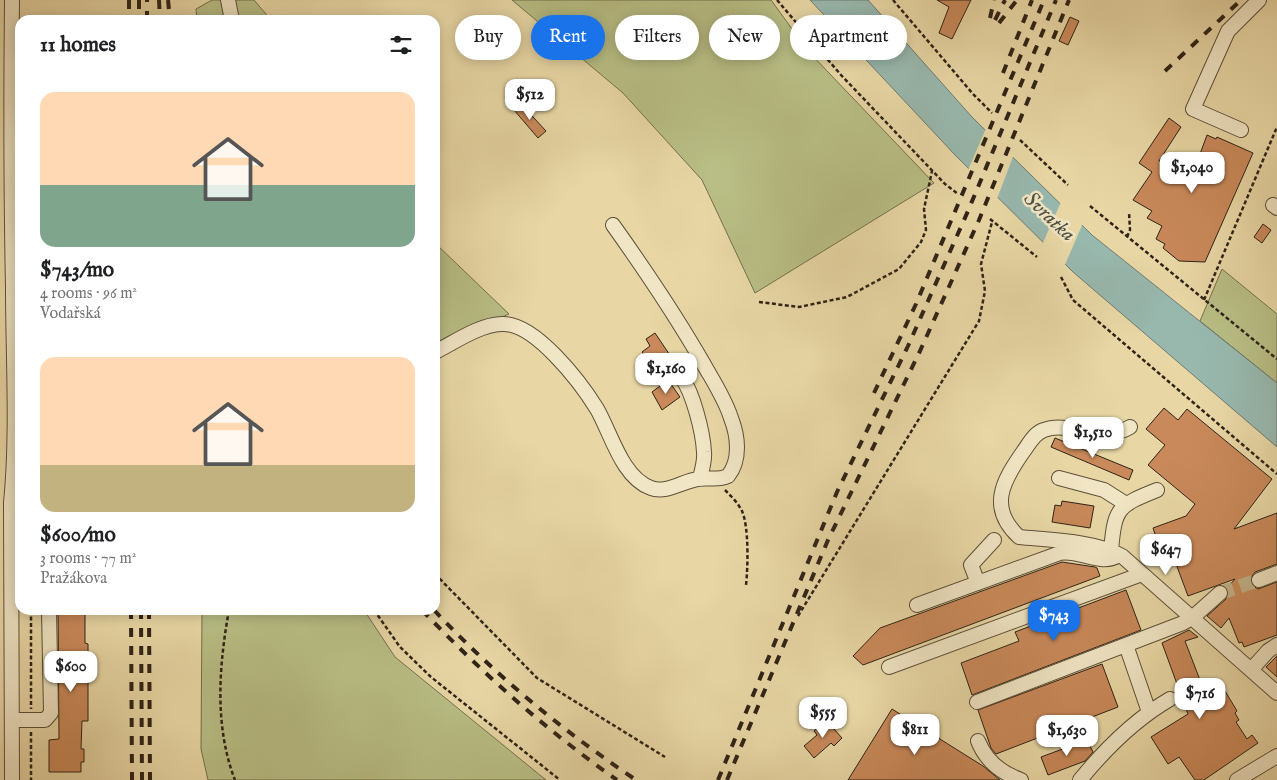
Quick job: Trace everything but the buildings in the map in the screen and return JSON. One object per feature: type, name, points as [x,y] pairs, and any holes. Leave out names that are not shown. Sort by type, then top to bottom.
[{"type":"street","points":[[12,0],[6,26],[15,464],[10,502],[6,653],[12,720],[12,780]]},
{"type":"street","points":[[228,0],[231,15]]},
{"type":"street","points":[[1241,130],[1193,109],[1228,31],[1259,0]]},
{"type":"street","points":[[440,350],[494,325],[508,324],[524,329],[550,350],[597,409],[629,472],[635,479],[653,489],[663,490],[700,478],[715,480],[728,476],[735,464],[737,450],[732,418],[681,326],[613,225]]},
{"type":"street","points":[[682,378],[689,388],[700,426],[705,453],[700,478]]},
{"type":"street","points":[[1130,427],[1120,433],[1104,434],[1055,428],[1045,429],[1036,434],[1009,472],[1002,493],[1003,516],[1019,537],[1063,541],[1115,552],[1277,693]]},
{"type":"street","points":[[1059,478],[1104,490],[1126,504]]},
{"type":"street","points":[[1115,552],[1115,519],[1130,500],[1157,490]]},
{"type":"street","points":[[978,583],[971,565],[994,540]]},
{"type":"street","points":[[917,605],[1060,553],[1069,552],[1106,559],[1115,552]]},
{"type":"street","points":[[1259,580],[1277,573]]},
{"type":"street","points":[[889,668],[1142,574]]},
{"type":"street","points":[[977,702],[1183,623],[1192,618],[1220,593]]},
{"type":"street","points":[[12,720],[45,720],[51,713],[49,615]]},
{"type":"street","points":[[1126,645],[1149,712]]},
{"type":"street","points":[[1251,670],[1268,651],[1277,645]]},
{"type":"street","points":[[1080,780],[1110,744],[1149,712],[1170,699]]},
{"type":"street","points":[[978,742],[990,762],[1021,780]]},
{"type":"street","points":[[1237,780],[1277,756]]},
{"type":"path","points":[[777,0],[841,75],[932,170],[958,194]]},
{"type":"path","points":[[894,0],[973,94],[992,113]]},
{"type":"path","points":[[1204,300],[1277,127]]},
{"type":"path","points":[[1020,140],[1068,185]]},
{"type":"path","points":[[760,302],[799,307],[847,297],[899,269],[921,242],[926,230],[924,209],[932,170]]},
{"type":"path","points":[[1090,206],[1277,359]]},
{"type":"path","points":[[1127,237],[1130,230],[1129,212]]},
{"type":"path","points":[[798,616],[979,321],[985,291],[981,264],[991,220],[1037,257]]},
{"type":"path","points":[[1061,277],[1073,300],[1277,474]]},
{"type":"path","points":[[715,480],[734,500],[743,513],[747,550],[746,585]]},
{"type":"path","points":[[440,579],[537,678],[665,758]]},
{"type":"path","points":[[31,615],[31,780]]},
{"type":"path","points":[[229,615],[222,658],[221,685],[223,736],[228,761],[235,780]]},
{"type":"path","points":[[378,615],[400,647],[431,677],[560,780]]},
{"type":"green space","points":[[212,0],[254,0],[267,15],[197,15],[196,9]]},
{"type":"green space","points":[[512,0],[771,0],[790,26],[790,60],[817,60],[934,183],[755,293],[702,180],[623,93],[584,60],[605,60],[605,15],[531,16]]},
{"type":"green space","points":[[440,248],[509,314],[440,343]]},
{"type":"green space","points":[[1222,269],[1277,314],[1277,383],[1200,321]]},
{"type":"green space","points":[[202,615],[367,615],[395,657],[546,780],[208,780],[201,749]]},
{"type":"water","points":[[810,0],[868,0],[881,15],[824,15]]},
{"type":"water","name":"Svratka","points":[[907,44],[972,117],[1092,235],[1277,383],[1277,447],[1073,272],[955,155],[866,60],[907,60]]},
{"type":"pier","points":[[987,126],[1014,154],[997,199],[968,170]]},
{"type":"pier","points":[[1061,202],[1083,223],[1064,267],[1042,245]]},
{"type":"tunnel","points":[[1220,593],[1259,580]]},
{"type":"railway","points":[[129,0],[129,15]]},
{"type":"railway","points":[[139,0],[139,15]]},
{"type":"railway","points":[[147,0],[147,15]]},
{"type":"railway","points":[[159,0],[160,15]]},
{"type":"railway","points":[[168,0],[170,15]]},
{"type":"railway","points":[[990,18],[994,0]]},
{"type":"railway","points":[[995,20],[1005,0]]},
{"type":"railway","points":[[999,23],[1017,0]]},
{"type":"railway","points":[[1003,73],[1032,0]]},
{"type":"railway","points":[[874,393],[916,304],[1044,0]]},
{"type":"railway","points":[[718,780],[837,492],[908,346],[968,211],[1056,0]]},
{"type":"railway","points":[[727,780],[828,540],[920,351],[979,220],[1069,0]]},
{"type":"railway","points":[[1165,71],[1241,0]]},
{"type":"railway","points":[[131,615],[132,780]]},
{"type":"railway","points":[[141,615],[142,780]]},
{"type":"railway","points":[[149,615],[150,780]]},
{"type":"railway","points":[[427,615],[515,700],[617,780]]},
{"type":"railway","points":[[439,615],[481,657],[530,701],[582,742],[636,780]]}]
